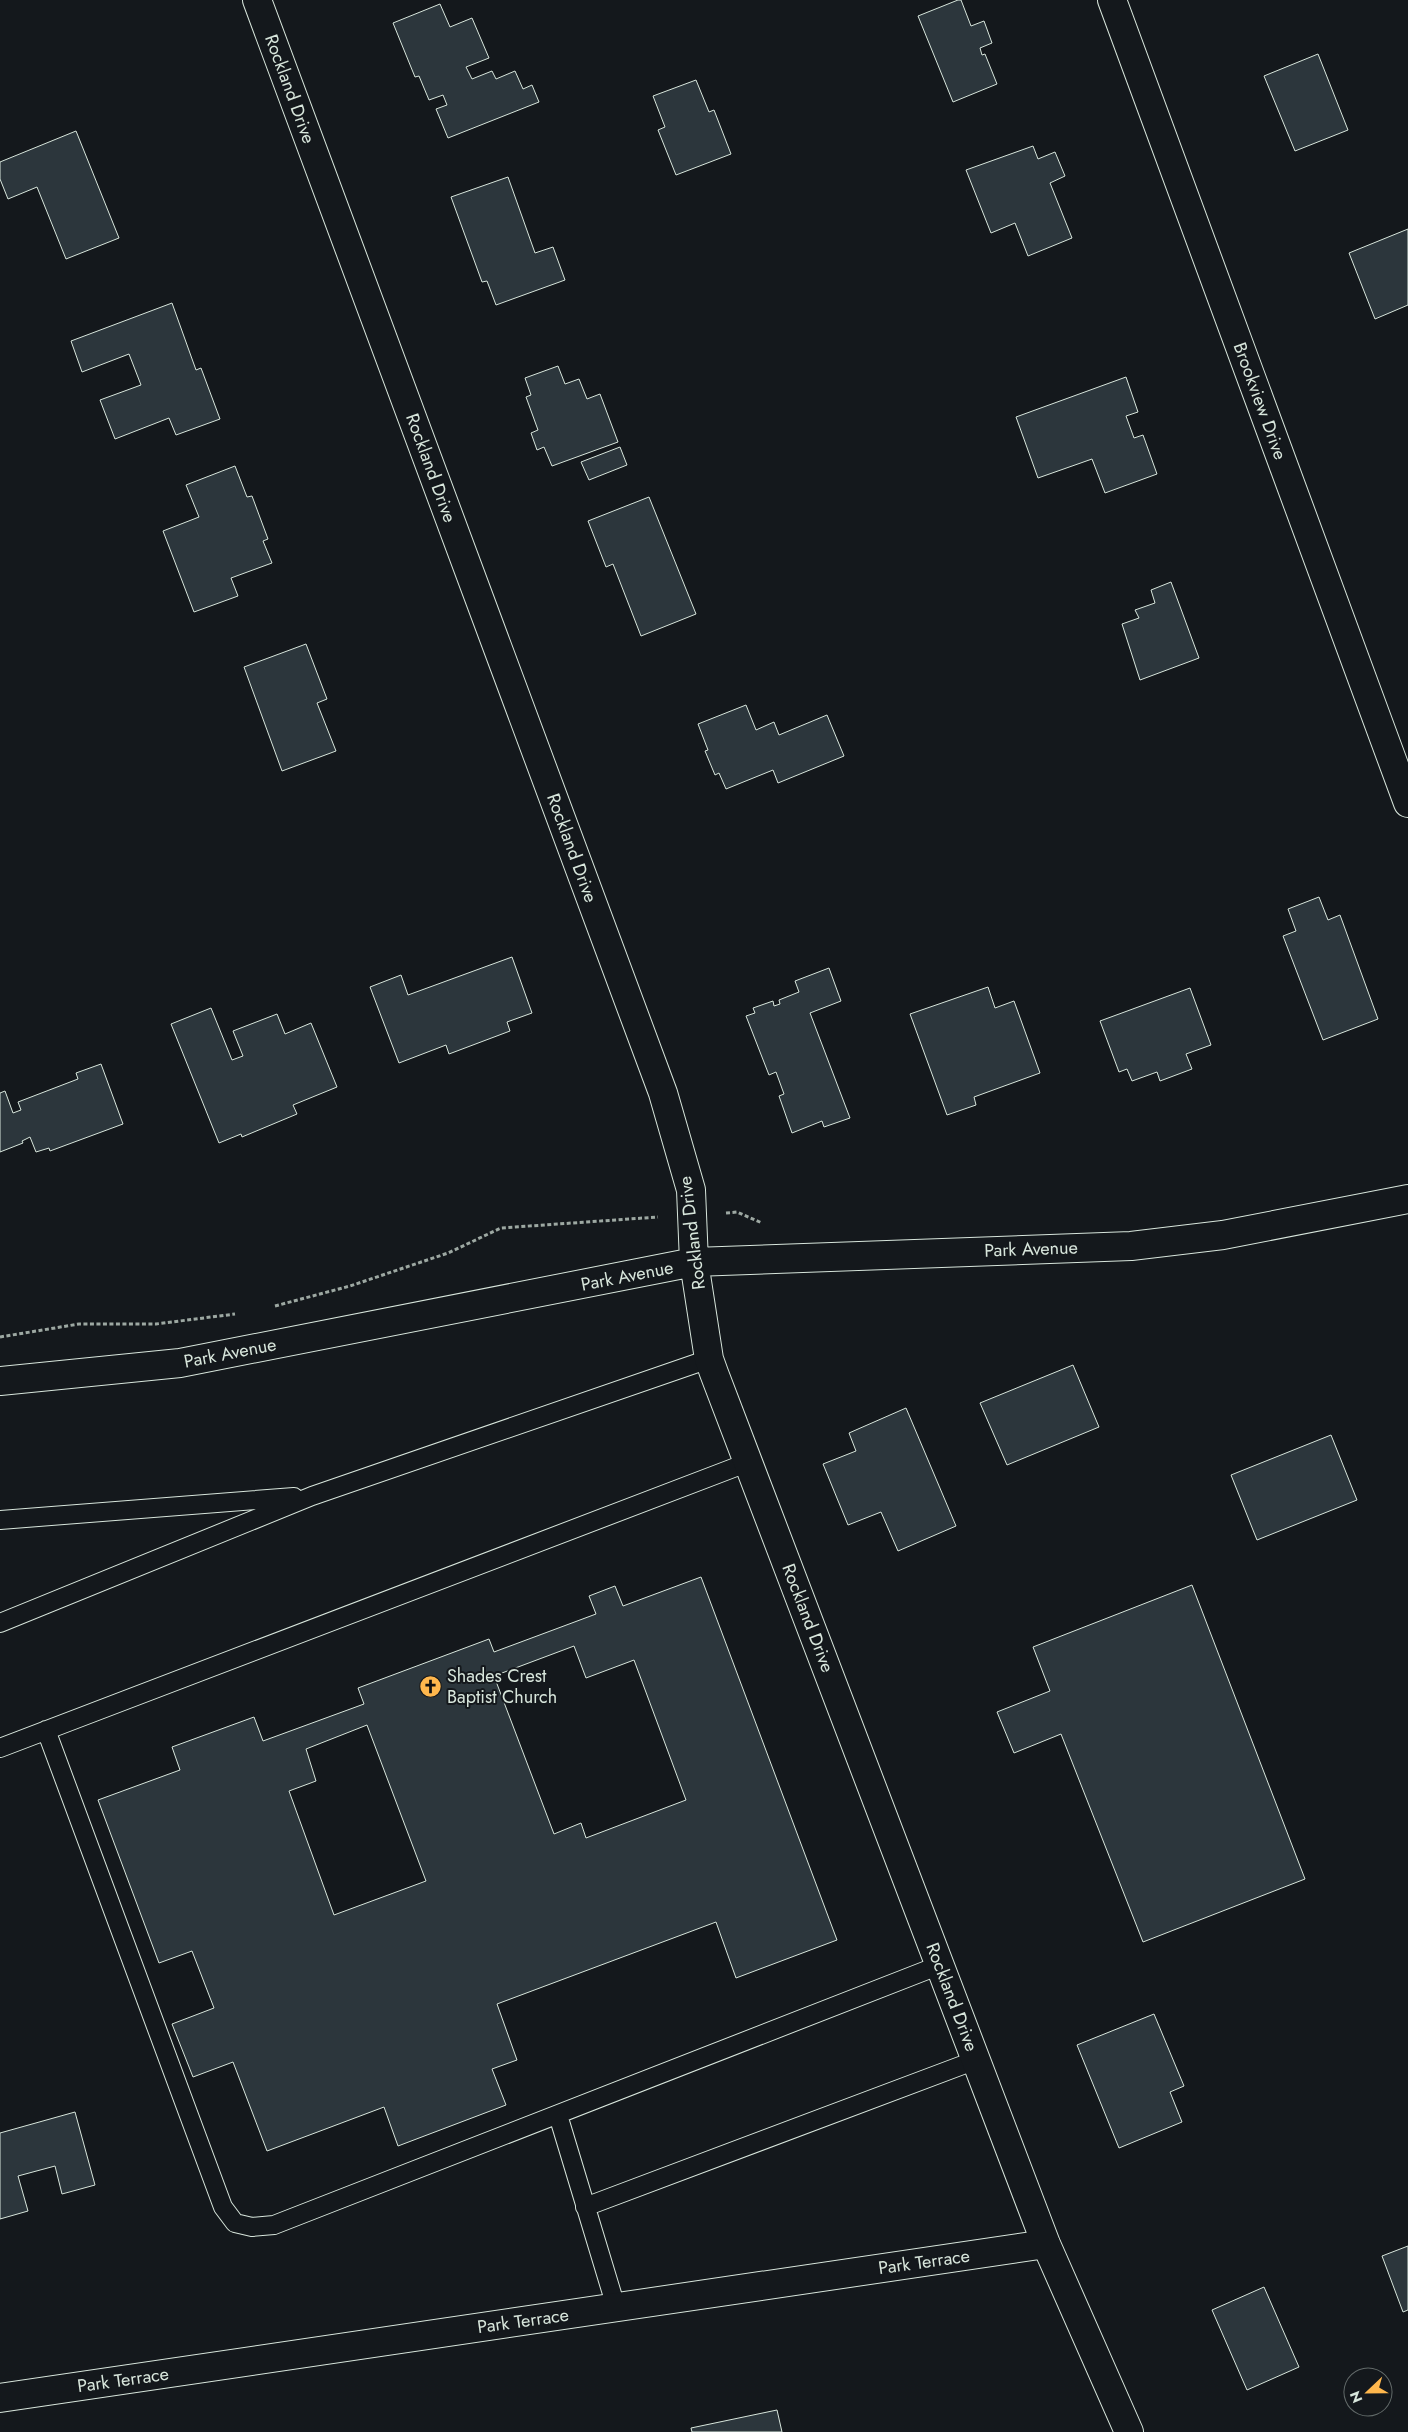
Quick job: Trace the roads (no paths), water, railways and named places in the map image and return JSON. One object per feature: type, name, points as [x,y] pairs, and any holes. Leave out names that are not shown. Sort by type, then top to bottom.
[{"type":"street","name":"Rockland Drive","points":[[257,0],[663,1092],[691,1190],[694,1262],[710,1359],[1046,2244],[1129,2432]]},
{"type":"street","name":"Brookview Drive","points":[[1112,0],[1408,803]]},
{"type":"street","name":"Park Avenue","points":[[0,1381],[180,1363],[694,1262],[1131,1246],[1223,1235],[1408,1199]]},
{"type":"street","name":"Park Terrace","points":[[0,2398],[1046,2244]]},
{"type":"lane","points":[[0,1623],[312,1496],[710,1359]]},
{"type":"lane","points":[[0,1748],[749,1462]]},
{"type":"lane","points":[[0,1520],[312,1496]]},
{"type":"lane","points":[[46,1730],[222,2206],[235,2223],[252,2226],[274,2225],[940,1965]]},
{"type":"lane","points":[[585,2207],[976,2060]]},
{"type":"lane","points":[[558,2115],[616,2307]]},
{"type":"place","name":"Shades Crest Baptist Church","points":[[431,1686]]}]
